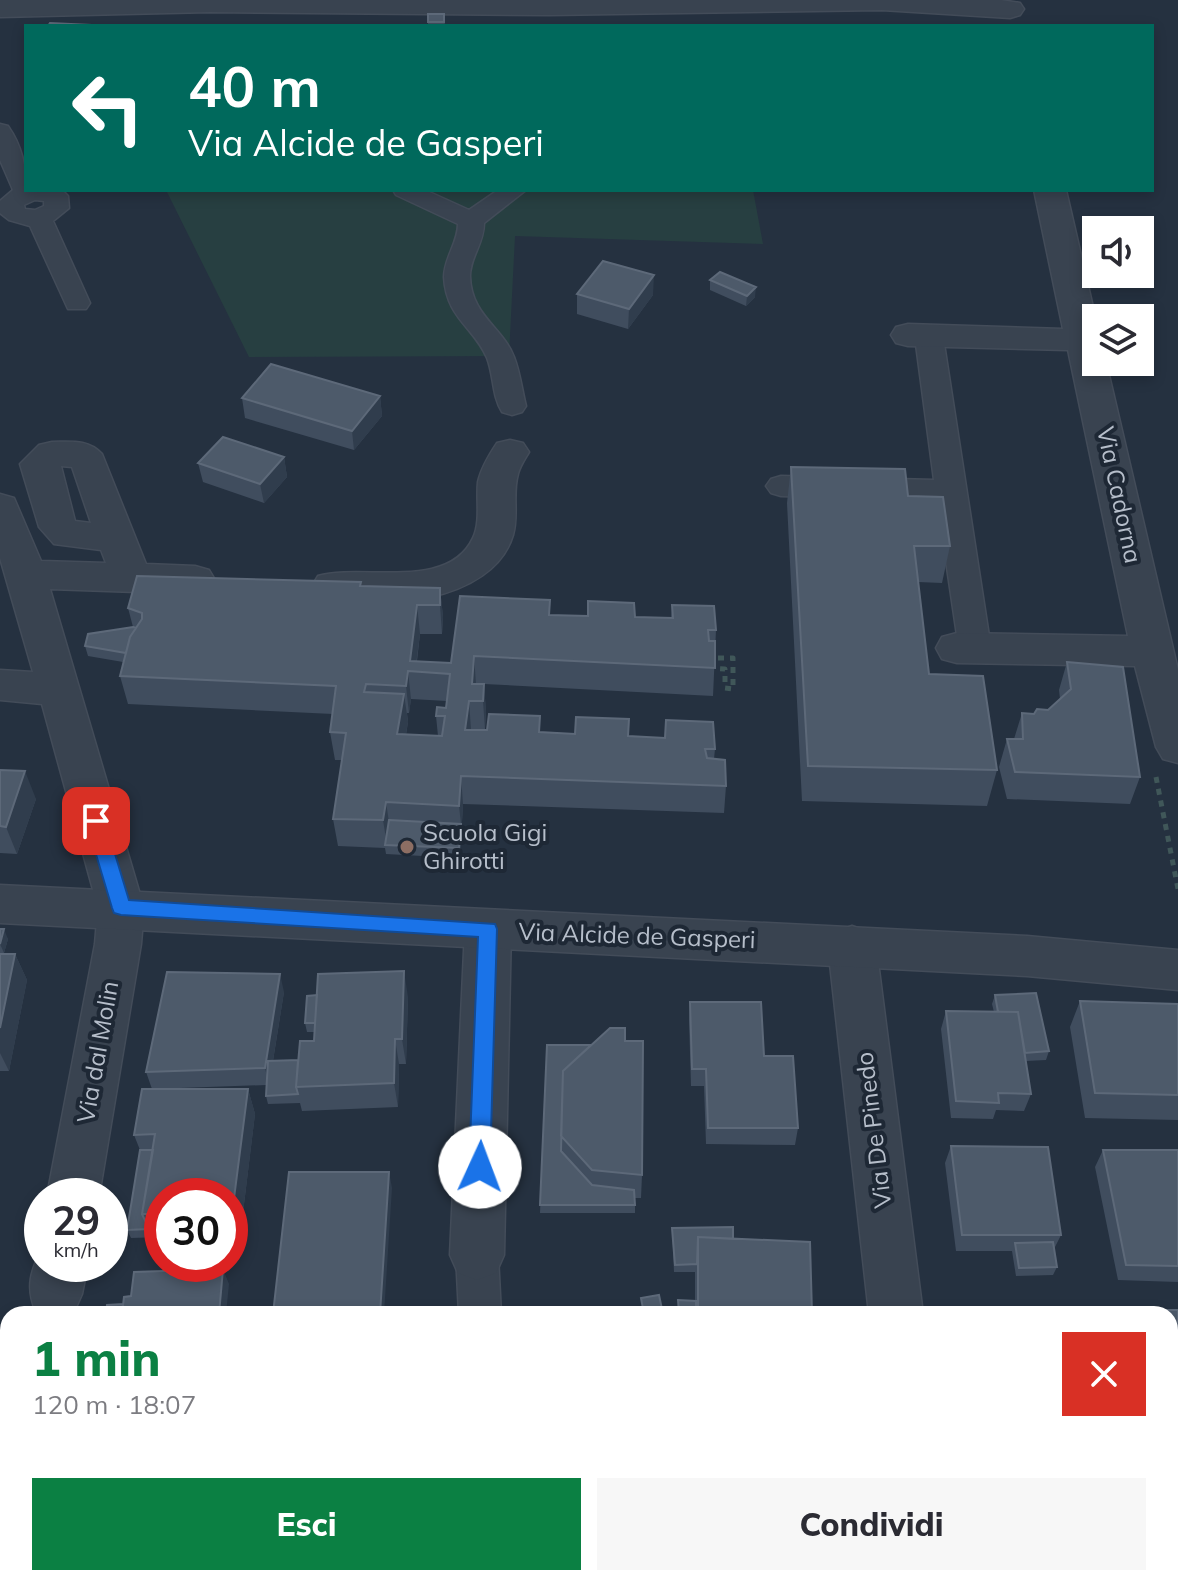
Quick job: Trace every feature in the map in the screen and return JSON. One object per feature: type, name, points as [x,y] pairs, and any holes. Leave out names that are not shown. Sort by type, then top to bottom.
[{"type":"street","points":[[0,8],[293,3],[437,16],[548,3],[882,2],[1012,12]]},
{"type":"street","points":[[0,131],[12,204],[43,192],[58,199],[52,212],[39,217],[77,303]]},
{"type":"street","points":[[409,192],[471,220]]},
{"type":"street","points":[[471,220],[511,192]]},
{"type":"street","name":"Via Cadorna","points":[[1050,192],[1082,327]]},
{"type":"street","points":[[471,220],[471,239],[460,260],[457,276],[464,310],[500,356],[512,406]]},
{"type":"street","points":[[1082,340],[919,336],[950,490],[966,649],[1152,651]]},
{"type":"street","name":"Via Cadorna","points":[[1093,376],[1152,651],[1178,747]]},
{"type":"street","points":[[289,584],[381,588],[439,583],[472,564],[492,542],[499,474],[510,452]]},
{"type":"street","points":[[781,486],[950,490]]},
{"type":"street","points":[[0,507],[26,574],[56,690],[121,908]]},
{"type":"street","points":[[115,537],[131,578]]},
{"type":"street","points":[[26,574],[228,582]]},
{"type":"street","points":[[0,685],[56,690]]},
{"type":"street","name":"Via Alcide de Gasperi","points":[[0,904],[852,946],[1027,956],[1178,970]]},
{"type":"street","name":"Via dal Molin","points":[[76,1178],[118,944],[121,908]]},
{"type":"street","points":[[480,1306],[477,1255],[488,929]]},
{"type":"street","name":"Via De Pinedo","points":[[852,946],[895,1306]]},
{"type":"path","points":[[706,658],[733,658],[733,689],[725,688],[725,669],[707,668],[706,658]]},
{"type":"green space","points":[[167,192],[753,192],[763,244],[515,236],[509,356],[249,357]]},
{"type":"building","points":[[428,14],[444,14],[444,22],[428,22]]},
{"type":"building","points":[[603,261],[654,275],[629,309],[577,294]]},
{"type":"building","points":[[720,272],[756,287],[747,296],[710,280]]},
{"type":"building","points":[[271,364],[380,396],[352,431],[242,398]]},
{"type":"building","points":[[223,437],[284,457],[260,484],[198,463]]},
{"type":"building","points":[[791,467],[905,469],[908,496],[943,497],[950,546],[914,546],[929,674],[983,676],[997,770],[808,766]]},
{"type":"building","points":[[137,576],[361,582],[360,586],[440,588],[440,605],[417,605],[410,661],[451,663],[460,596],[550,600],[549,615],[588,616],[588,601],[634,603],[635,617],[673,618],[672,605],[714,606],[716,630],[708,630],[709,641],[715,641],[715,668],[474,656],[472,684],[484,684],[483,701],[469,701],[465,730],[487,730],[489,714],[540,716],[539,732],[575,734],[576,717],[629,719],[628,736],[665,738],[666,720],[713,722],[715,749],[705,749],[707,758],[725,760],[726,786],[461,776],[459,806],[386,802],[383,820],[333,819],[346,733],[330,732],[336,686],[120,676],[130,637],[142,619],[142,613],[128,608]],"holes":[[[408,671],[450,674],[446,708],[437,707],[436,716],[445,716],[442,736],[397,734],[404,694],[364,692],[366,684],[406,686]]]},
{"type":"building","points":[[136,628],[126,653],[85,646],[88,634]]},
{"type":"building","points":[[1067,662],[1123,667],[1140,777],[1015,772],[1007,739],[1023,739],[1022,713],[1048,710],[1071,689]]},
{"type":"building","points":[[0,770],[25,771],[6,827],[0,826]]},
{"type":"building","points":[[389,820],[461,824],[459,848],[385,845]]},
{"type":"building","points":[[0,954],[15,954],[0,1028]]},
{"type":"building","points":[[404,971],[402,1039],[395,1039],[394,1083],[296,1087],[300,1041],[314,1041],[318,974]]},
{"type":"building","points":[[167,972],[280,974],[265,1068],[146,1072]]},
{"type":"building","points":[[1036,993],[1049,1051],[1025,1053],[1018,1012],[998,1012],[995,995]]},
{"type":"building","points":[[317,995],[315,1023],[305,1023],[307,996]]},
{"type":"building","points":[[1080,1001],[1178,1004],[1178,1095],[1095,1093]]},
{"type":"building","points":[[690,1002],[761,1002],[764,1056],[793,1056],[798,1128],[708,1128],[706,1069],[692,1069]]},
{"type":"building","points":[[946,1011],[1018,1012],[1031,1094],[998,1093],[999,1103],[956,1101]]},
{"type":"building","points":[[610,1028],[625,1028],[625,1041],[643,1041],[642,1175],[592,1170],[561,1136],[563,1071]]},
{"type":"building","points":[[547,1045],[591,1045],[563,1071],[561,1151],[592,1185],[634,1190],[635,1205],[540,1205]]},
{"type":"building","points":[[298,1060],[298,1094],[266,1096],[268,1061]]},
{"type":"building","points":[[142,1089],[248,1089],[237,1178],[148,1178],[155,1134],[134,1135]]},
{"type":"building","points":[[951,1146],[1048,1147],[1061,1235],[962,1235]]},
{"type":"building","points":[[140,1150],[153,1150],[148,1178],[144,1178],[144,1229],[128,1230]]},
{"type":"building","points":[[1103,1150],[1178,1150],[1178,1266],[1126,1265]]},
{"type":"building","points":[[289,1172],[389,1172],[381,1306],[274,1306]]},
{"type":"building","points":[[733,1227],[733,1239],[698,1237],[697,1264],[675,1265],[672,1228]]},
{"type":"building","points":[[698,1237],[810,1242],[812,1306],[698,1306]]},
{"type":"building","points":[[1053,1242],[1057,1267],[1019,1268],[1015,1243]]},
{"type":"building","points":[[134,1272],[144,1272],[144,1282],[222,1282],[220,1306],[123,1306],[124,1297],[131,1296]]},
{"type":"building","points":[[659,1295],[661,1306],[642,1306],[641,1298]]},
{"type":"building","points":[[678,1300],[696,1301],[696,1306],[678,1306]]},
{"type":"place","name":"Scuola Gigi Ghirotti","points":[[407,847]]},
{"type":"route","points":[[96,821],[121,908],[488,929],[480,1167]]}]
